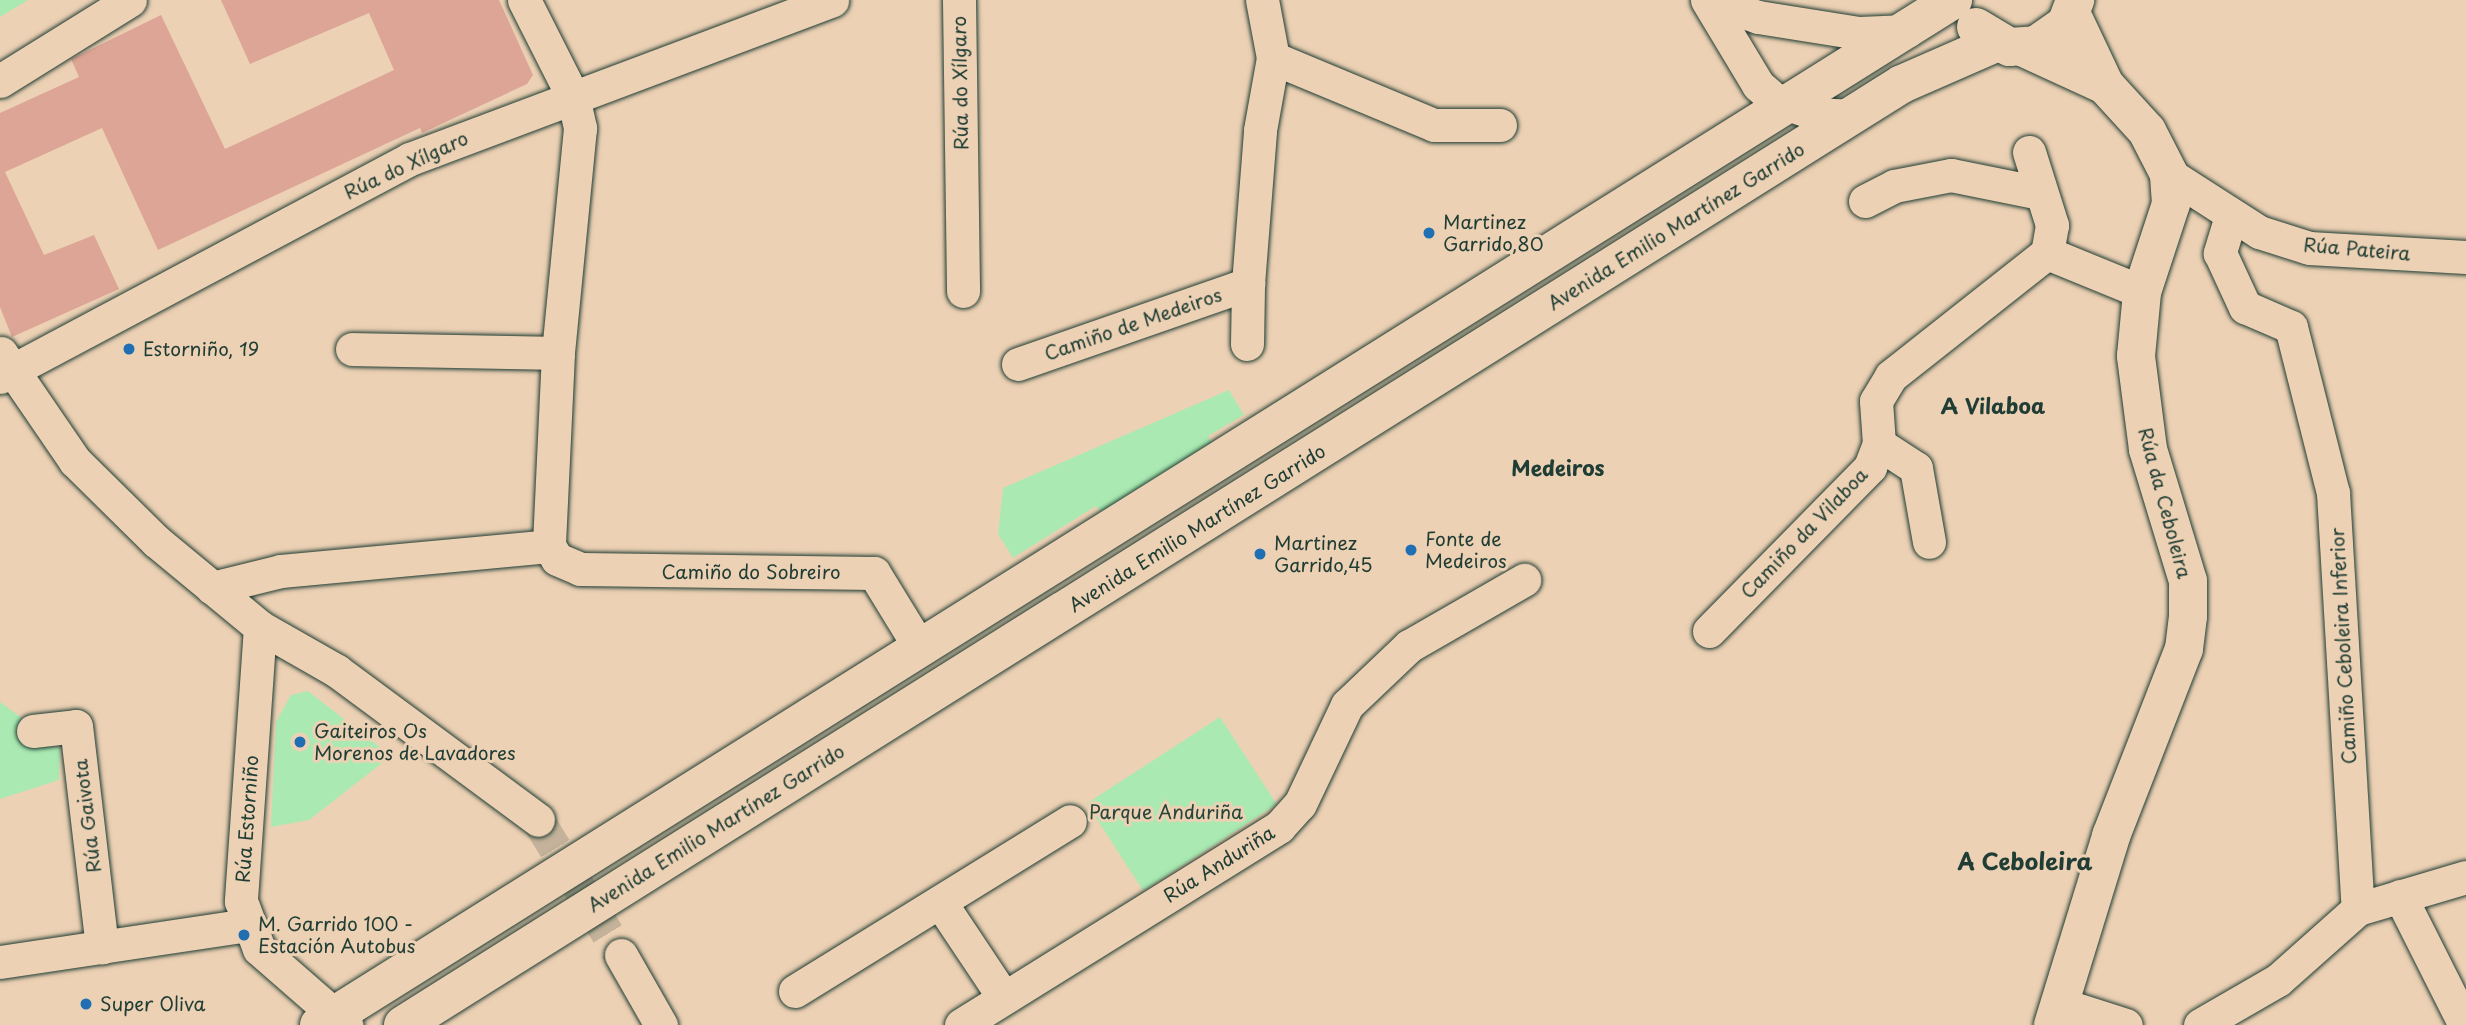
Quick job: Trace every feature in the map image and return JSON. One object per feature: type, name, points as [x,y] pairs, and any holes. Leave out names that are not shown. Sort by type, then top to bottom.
[{"type":"main road","points":[[333,1022],[920,648],[1752,127],[1774,95],[1907,32],[1953,0]]},
{"type":"main road","points":[[1964,0],[1978,30],[2010,45]]},
{"type":"main road","name":"Avenida Emilio Martínez Garrido","points":[[403,1025],[1853,116],[1947,60],[2057,33],[2073,7]]},
{"type":"main road","name":"Rúa Pateira","points":[[2073,7],[2105,85],[2147,131],[2169,174]]},
{"type":"main road","name":"Rúa Pateira","points":[[2010,45],[2105,85]]},
{"type":"main road","name":"Rúa da Ceboleira","points":[[2057,1015],[2111,836],[2184,649],[2188,616],[2179,539],[2143,419],[2136,356],[2142,292],[2167,222],[2169,174]]},
{"type":"street","points":[[0,81],[130,0]]},
{"type":"street","points":[[212,588],[281,571],[550,546],[558,353],[580,128],[573,97],[524,0]]},
{"type":"street","name":"Rúa do Xílgaro","points":[[5,366],[410,159],[832,0]]},
{"type":"street","name":"Rúa do Xílgaro","points":[[958,0],[963,291]]},
{"type":"street","name":"Camiño de Medeiros","points":[[1247,344],[1248,284],[1260,130],[1273,58],[1262,0]]},
{"type":"street","points":[[1708,0],[1758,17],[1860,33],[1907,32]]},
{"type":"street","points":[[1708,0],[1774,95],[1853,116]]},
{"type":"street","points":[[1273,58],[1434,125],[1500,125]]},
{"type":"street","points":[[1929,542],[1916,468],[1879,444],[1876,401],[1891,376],[2047,253],[2052,225],[2029,152]]},
{"type":"street","name":"Rúa Pateira","points":[[2169,174],[2231,216],[2309,248],[2466,257]]},
{"type":"street","points":[[1865,201],[1894,186],[1951,175],[2040,193]]},
{"type":"street","name":"Camiño Ceboleira Inferior","points":[[2231,216],[2220,253],[2245,307],[2291,327],[2333,493],[2358,909]]},
{"type":"street","points":[[2047,253],[2142,292]]},
{"type":"street","name":"Camiño de Medeiros","points":[[1018,364],[1248,284]]},
{"type":"street","points":[[352,349],[558,353]]},
{"type":"street","points":[[5,366],[75,461],[212,588],[260,627],[337,671],[538,820]]},
{"type":"street","name":"Camiño da Vilaboa","points":[[1709,631],[1870,467],[1879,444]]},
{"type":"street","name":"Camiño do Sobreiro","points":[[550,546],[557,559],[580,569],[720,575],[874,573],[920,648]]},
{"type":"street","name":"Rúa Anduriña","points":[[961,1025],[1279,827],[1300,804],[1347,705],[1409,646],[1524,579]]},
{"type":"street","name":"Rúa Estorniño","points":[[260,627],[242,889],[247,925],[272,964],[333,1022]]},
{"type":"street","name":"Rúa Gaivota","points":[[33,731],[76,726],[102,947]]},
{"type":"street","points":[[795,991],[1070,821]]},
{"type":"street","points":[[2200,1025],[2278,980],[2358,909],[2466,877]]},
{"type":"street","points":[[2400,896],[2465,1025]]},
{"type":"street","points":[[940,902],[1004,998]]},
{"type":"street","points":[[0,962],[247,925]]},
{"type":"street","points":[[621,955],[661,1025]]},
{"type":"street","points":[[2057,1015],[2126,1025]]},
{"type":"green space","points":[[0,0],[28,0],[0,17]]},
{"type":"green space","points":[[1229,390],[1244,415],[1208,436],[1213,444],[1102,513],[1096,506],[1013,558],[998,534],[1003,488]]},
{"type":"green space","points":[[308,691],[391,756],[309,820],[271,827],[276,722],[291,695]]},
{"type":"green space","points":[[0,702],[22,718],[26,743],[60,748],[59,780],[0,799]]},
{"type":"green space","name":"Parque Anduriña","points":[[1220,717],[1277,804],[1143,891],[1087,804]]},
{"type":"building","points":[[221,0],[499,0],[533,75],[527,84],[422,133],[420,128],[158,250],[102,128],[5,172],[44,255],[94,235],[119,289],[12,337],[0,307],[0,113],[79,77],[71,59],[161,15],[225,149],[394,70],[369,13],[250,64]]},
{"type":"tunnel","points":[[538,820],[621,955]]},
{"type":"place","name":"Martinez Garrido,80","points":[[1429,233]]},
{"type":"place","name":"Estorniño, 19","points":[[129,349]]},
{"type":"place","name":"Fonte de Medeiros","points":[[1411,550]]},
{"type":"place","name":"Martinez Garrido,45","points":[[1260,554]]},
{"type":"place","name":"Gaiteiros Os Morenos de Lavadores","points":[[300,742]]},
{"type":"place","name":"M. Garrido 100 - Estación Autobus","points":[[244,935]]},
{"type":"place","name":"Super Oliva","points":[[86,1004]]},
{"type":"district","name":"A Vilaboa","points":[[1993,405]]},
{"type":"district","name":"Medeiros","points":[[1558,467]]},
{"type":"district","name":"A Ceboleira","points":[[2025,861]]}]
